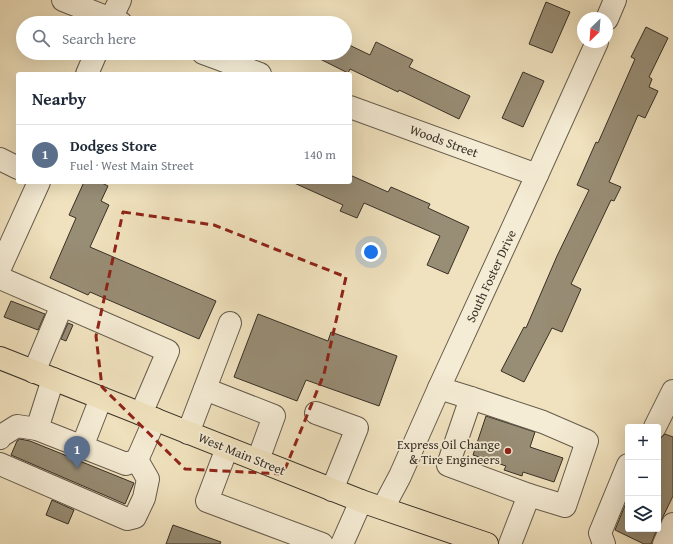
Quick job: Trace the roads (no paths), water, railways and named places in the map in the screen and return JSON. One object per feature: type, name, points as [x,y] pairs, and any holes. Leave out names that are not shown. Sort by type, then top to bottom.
[{"type":"main road","name":"West Main Street","points":[[0,358],[332,490],[487,544]]},
{"type":"street","points":[[62,0],[100,16]]},
{"type":"street","points":[[116,16],[120,0]]},
{"type":"street","points":[[610,12],[615,0]]},
{"type":"street","name":"South Foster Drive","points":[[383,508],[400,476],[594,48]]},
{"type":"street","points":[[88,72],[93,60]]},
{"type":"street","points":[[222,60],[255,72]]},
{"type":"street","name":"Woods Street","points":[[352,108],[537,175]]},
{"type":"street","points":[[0,160],[16,167]]},
{"type":"street","points":[[0,268],[38,184]]},
{"type":"street","points":[[0,278],[168,351],[137,460],[148,479],[144,498],[135,517],[127,519],[0,464]]},
{"type":"street","points":[[37,429],[43,376],[62,305]]},
{"type":"street","points":[[188,433],[230,323]]},
{"type":"street","points":[[439,388],[471,398],[543,422],[587,441],[564,506],[529,495],[448,465],[471,398]]},
{"type":"street","points":[[205,389],[274,416],[258,460]]},
{"type":"street","points":[[656,424],[673,391]]},
{"type":"street","points":[[82,447],[101,398]]},
{"type":"street","points":[[316,413],[357,428],[332,490]]},
{"type":"street","points":[[0,438],[17,426],[37,429],[126,464],[137,460]]},
{"type":"street","points":[[227,448],[207,502],[322,544]]},
{"type":"street","points":[[604,544],[600,533],[625,472]]},
{"type":"street","points":[[510,544],[529,495]]},
{"type":"street","points":[[342,544],[361,501]]},
{"type":"street","points":[[664,544],[673,524]]},
{"type":"place","name":"Express Oil Change & Tire Engineers","points":[[508,451]]},
{"type":"place","name":"Dodges Store","points":[[77,469]]}]
